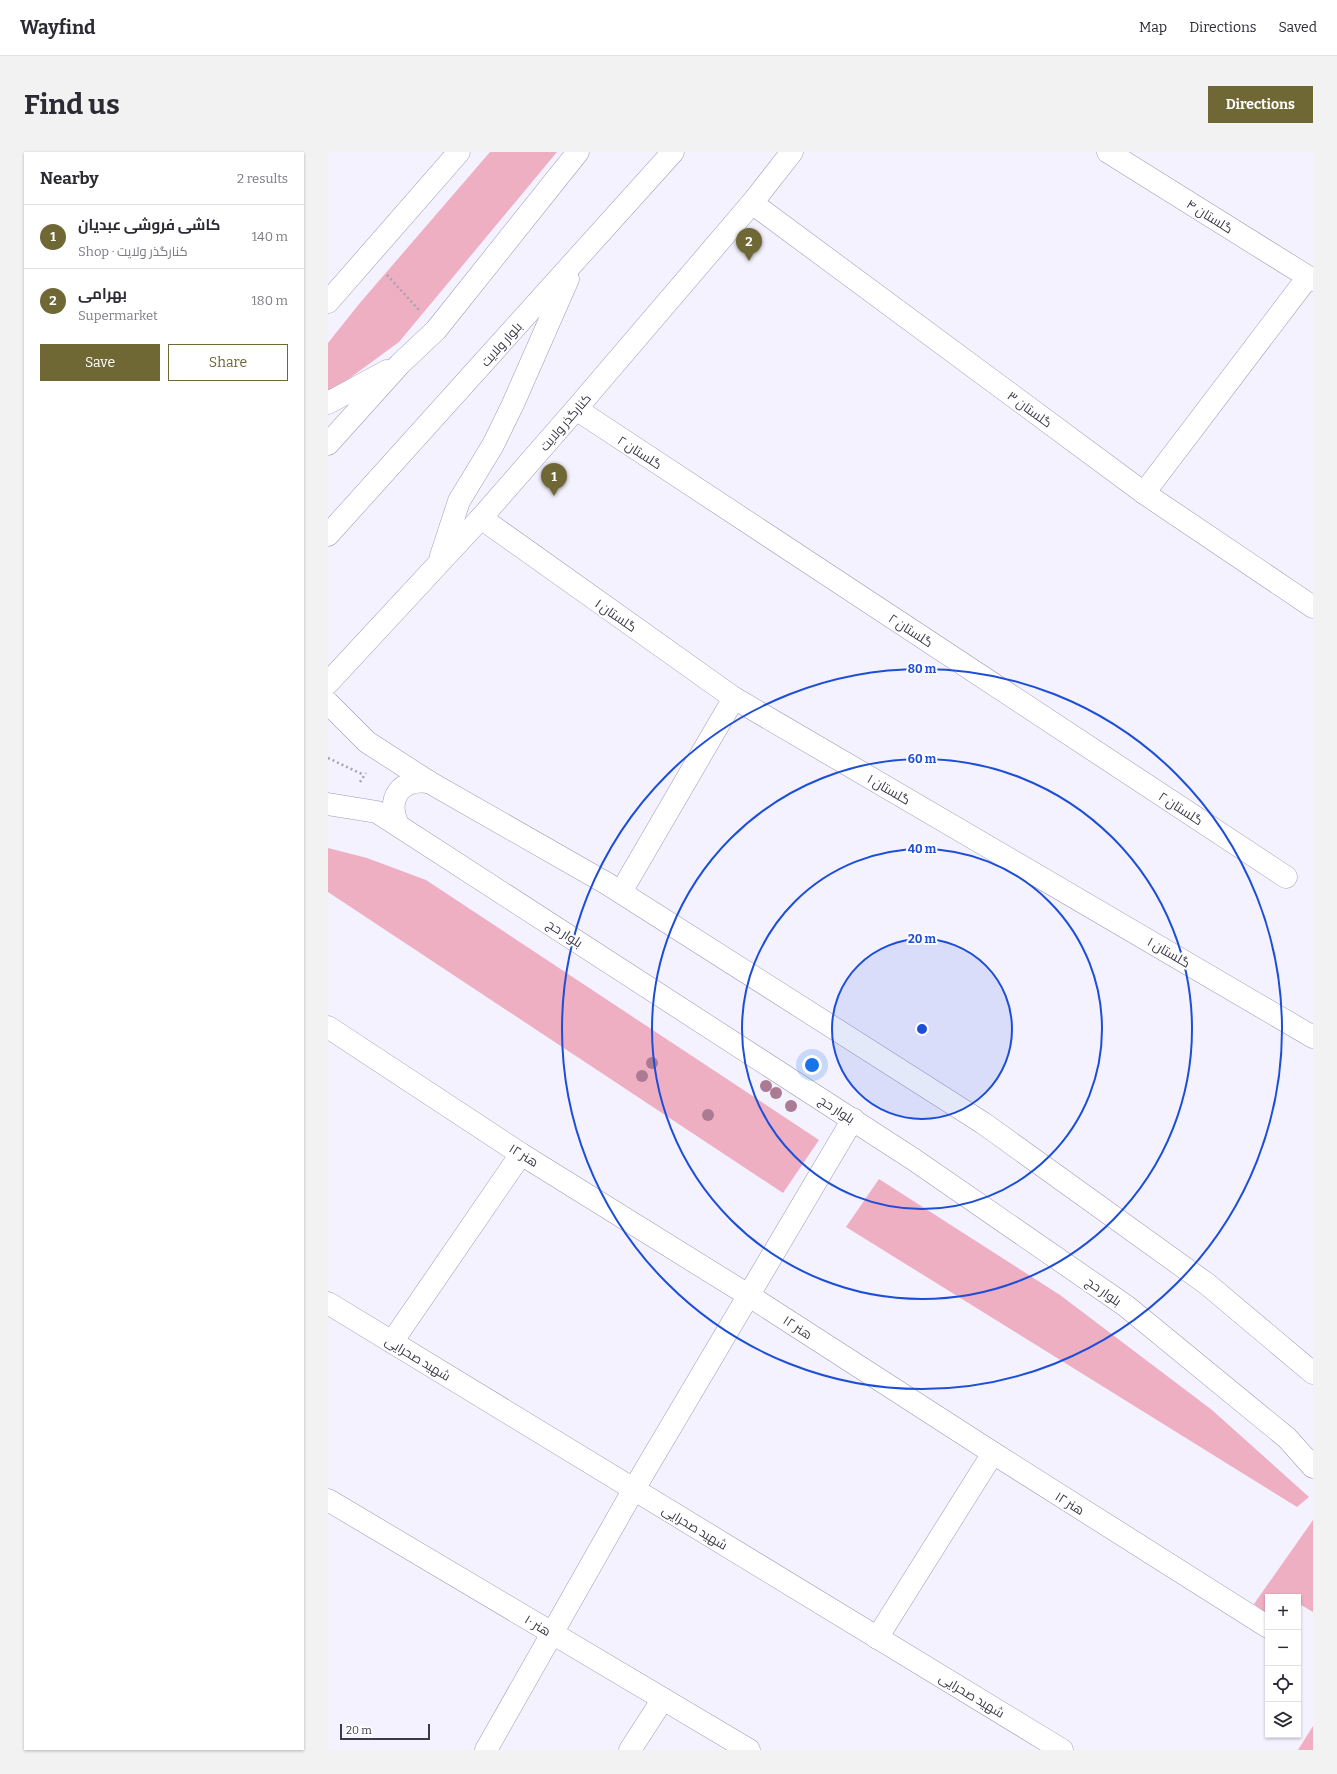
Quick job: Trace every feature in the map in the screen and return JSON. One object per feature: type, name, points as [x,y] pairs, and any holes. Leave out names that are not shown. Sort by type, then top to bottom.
[{"type":"street","points":[[328,302],[459,152]]},
{"type":"street","points":[[328,444],[400,364],[436,330],[578,152]]},
{"type":"street","name":"بلوار ولایت","points":[[328,535],[574,264],[673,152]]},
{"type":"street","name":"کنارگذر ولایت","points":[[328,683],[480,518],[576,409],[752,203],[792,152]]},
{"type":"street","name":"گلستان ۴","points":[[1108,152],[1310,278]]},
{"type":"street","name":"گلستان ۳","points":[[752,203],[1144,493],[1313,607]]},
{"type":"street","points":[[438,563],[459,501],[492,445],[513,404],[574,264]]},
{"type":"street","points":[[1144,493],[1310,278]]},
{"type":"street","points":[[328,402],[400,364]]},
{"type":"street","name":"گلستان ۲","points":[[576,409],[1286,877]]},
{"type":"street","name":"گلستان ۱","points":[[480,518],[734,698],[1313,1036]]},
{"type":"street","points":[[621,892],[734,698]]},
{"type":"street","points":[[328,704],[368,742],[382,752],[429,782],[621,892],[983,1123],[1207,1284],[1313,1373]]},
{"type":"street","points":[[398,826],[393,815],[393,803],[398,792],[406,784],[418,781],[429,782]]},
{"type":"street","name":"بلوار حج","points":[[335,804],[377,812],[913,1159],[1126,1306],[1287,1438],[1313,1467]]},
{"type":"street","name":"هنر ۱۲","points":[[328,1027],[521,1154],[748,1295],[993,1454],[1265,1625]]},
{"type":"street","points":[[486,1750],[634,1489],[853,1119]]},
{"type":"street","points":[[392,1342],[521,1154]]},
{"type":"street","name":"شهید صحرایی","points":[[328,1303],[1062,1750]]},
{"type":"street","points":[[877,1638],[993,1454]]},
{"type":"street","name":"هنر ۱۰","points":[[328,1500],[749,1750]]},
{"type":"street","points":[[630,1750],[663,1699]]},
{"type":"path","points":[[370,255],[436,330]]},
{"type":"path","points":[[335,804],[364,776],[382,752]]},
{"type":"path","points":[[328,758],[364,776]]},
{"type":"shaded area","points":[[490,152],[557,152],[399,342],[328,394],[328,343],[359,304]]},
{"type":"shaded area","points":[[328,848],[367,858],[426,880],[819,1140],[783,1193],[328,892]]},
{"type":"shaded area","points":[[879,1179],[1060,1295],[1212,1410],[1309,1497],[1297,1507],[846,1227]]},
{"type":"shaded area","points":[[1313,1520],[1313,1612],[1301,1605],[1301,1594],[1265,1594],[1265,1613],[1254,1604]]},
{"type":"shaded area","points":[[1313,1726],[1313,1750],[1298,1750]]},
{"type":"place","name":"بهرامی","points":[[749,261]]},
{"type":"place","name":"کاشی فروشی عبدیان","points":[[554,496]]}]
